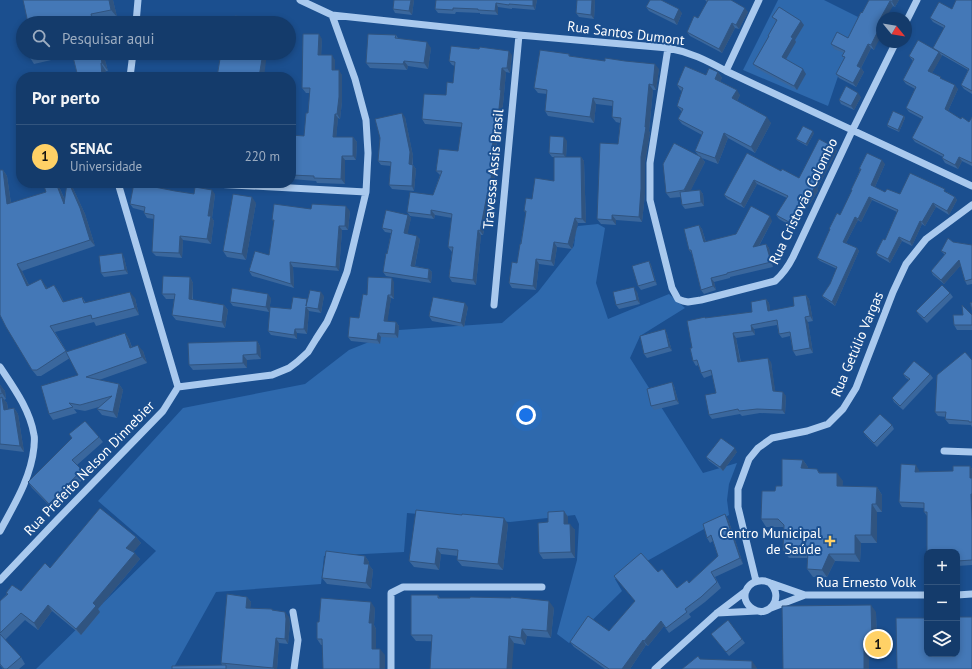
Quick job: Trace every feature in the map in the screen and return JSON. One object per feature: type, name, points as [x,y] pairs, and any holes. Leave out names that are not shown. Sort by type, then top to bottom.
[{"type":"street","points":[[137,16],[138,0]]},
{"type":"street","name":"Rua Santos Dumont","points":[[300,0],[332,16],[668,48],[688,52],[852,131],[972,186]]},
{"type":"street","points":[[726,71],[759,0]]},
{"type":"street","points":[[911,12],[917,0]]},
{"type":"street","points":[[119,188],[178,388],[272,375],[289,368],[297,362],[308,352],[327,322],[341,290],[355,241],[366,192],[368,153],[366,120],[356,79],[332,16]]},
{"type":"street","name":"Travessa Assis Brasil","points":[[494,305],[519,35]]},
{"type":"street","name":"Rua Cristovão Colombo","points":[[668,48],[650,163],[650,200],[672,288],[678,299],[688,302],[775,281],[787,268],[893,48]]},
{"type":"street","points":[[130,72],[131,60]]},
{"type":"street","points":[[290,188],[366,192]]},
{"type":"street","name":"Rua Getúlio Vargas","points":[[756,581],[738,507],[738,489],[748,460],[758,448],[772,438],[807,431],[828,424],[843,409],[856,388],[893,292],[906,264],[926,239],[972,205]]},
{"type":"street","points":[[0,368],[14,388],[29,416],[35,437],[33,457],[27,476],[0,532]]},
{"type":"street","name":"Rua Prefeito Nelson Dinnebier","points":[[0,580],[163,411],[178,388]]},
{"type":"street","points":[[944,451],[972,452]]},
{"type":"street","points":[[655,669],[717,613],[746,591],[748,587],[756,581],[760,580],[770,583],[775,590],[776,600],[770,608],[766,610],[717,613]]},
{"type":"street","name":"Rua Ernesto Volk","points":[[770,583],[805,595],[924,595]]},
{"type":"street","points":[[391,669],[391,593],[403,587],[542,587]]},
{"type":"street","points":[[746,591],[745,596],[748,605],[761,611]]},
{"type":"street","points":[[960,594],[972,594]]},
{"type":"street","name":"Rua Ernesto Volk","points":[[770,608],[805,595]]},
{"type":"street","points":[[293,612],[298,640],[294,669]]},
{"type":"shaded area","points":[[778,0],[824,0],[858,17],[828,106],[743,70]]},
{"type":"shaded area","points":[[598,224],[605,228],[596,283],[608,319],[669,294],[685,308],[640,336],[630,358],[703,473],[737,463],[729,484],[727,500],[729,515],[615,579],[622,591],[569,643],[557,634],[577,560],[579,524],[575,515],[510,522],[407,513],[404,552],[324,556],[321,584],[216,592],[173,669],[36,669],[156,551],[98,501],[183,408],[305,384],[349,350],[399,330],[502,323],[538,292],[574,246],[578,226]]},
{"type":"building","points":[[23,0],[109,0],[111,10],[91,14],[91,16],[26,16]]},
{"type":"building","points":[[394,0],[411,0],[409,11],[393,9]]},
{"type":"building","points":[[436,0],[533,0],[533,6],[496,3],[495,11],[453,8],[453,10],[435,9]]},
{"type":"building","points":[[577,0],[592,0],[591,15],[576,13]]},
{"type":"building","points":[[650,0],[661,0],[679,9],[674,20],[646,7]]},
{"type":"building","points":[[708,0],[731,0],[745,8],[736,25],[732,23],[719,49],[687,32],[694,16],[698,18]]},
{"type":"building","points":[[869,0],[893,0],[892,2],[890,1],[884,12],[876,12],[876,35],[871,45],[868,44],[857,66],[861,68],[853,83],[836,74],[845,57],[842,56],[845,51],[831,44],[837,32],[848,38],[861,12],[862,13]]},
{"type":"building","points":[[956,0],[972,0],[972,91],[961,85],[969,69],[933,48],[945,26],[930,18],[939,2],[952,9]]},
{"type":"building","points":[[779,7],[801,21],[791,37],[793,38],[782,57],[803,69],[794,86],[753,64],[777,20],[772,17]]},
{"type":"building","points":[[303,34],[319,34],[318,55],[332,55],[332,70],[339,70],[339,97],[337,114],[335,114],[333,137],[353,137],[353,156],[342,156],[341,179],[314,178],[314,176],[296,175],[296,135],[304,136],[310,88],[302,88]]},
{"type":"building","points":[[368,34],[396,35],[395,38],[427,42],[424,63],[404,61],[403,64],[366,63]]},
{"type":"building","points":[[918,40],[939,52],[928,71],[955,85],[945,109],[969,122],[972,117],[972,163],[959,157],[955,165],[942,158],[944,155],[912,138],[923,117],[906,108],[916,87],[903,80],[914,59],[909,56]]},
{"type":"building","points":[[451,46],[479,49],[480,47],[509,51],[507,68],[502,68],[497,127],[495,127],[491,155],[493,155],[491,196],[487,195],[480,231],[478,230],[473,280],[449,277],[453,247],[448,247],[452,214],[431,210],[431,215],[407,212],[410,192],[433,195],[442,171],[436,171],[439,149],[458,151],[462,123],[422,119],[424,94],[446,95],[447,82],[453,83],[455,62],[449,61]]},
{"type":"building","points":[[540,50],[605,61],[605,58],[655,64],[653,85],[649,84],[646,127],[641,157],[639,217],[612,215],[612,220],[597,219],[600,143],[618,144],[621,118],[612,117],[613,101],[593,98],[590,117],[545,111],[547,90],[534,88]]},
{"type":"building","points":[[74,60],[101,60],[102,72],[77,72]]},
{"type":"building","points":[[220,60],[262,60],[260,72],[218,72]]},
{"type":"building","points":[[685,66],[706,75],[709,68],[718,72],[715,79],[737,90],[732,98],[767,117],[751,147],[724,133],[715,158],[695,151],[703,132],[678,119],[683,109],[677,106],[683,88],[677,85]]},
{"type":"building","points":[[846,86],[858,93],[851,106],[839,100]]},
{"type":"building","points":[[893,111],[904,116],[898,130],[887,125]]},
{"type":"building","points":[[402,113],[410,152],[409,164],[413,165],[412,186],[389,185],[391,162],[378,161],[380,138],[375,119]]},
{"type":"building","points":[[803,126],[813,131],[806,144],[796,139]]},
{"type":"building","points":[[550,136],[564,137],[563,154],[549,153]]},
{"type":"building","points":[[819,139],[834,147],[804,206],[800,203],[789,222],[776,215],[788,196],[754,180],[741,204],[724,195],[747,153],[781,171],[782,169],[799,178]]},
{"type":"building","points":[[674,143],[701,157],[684,190],[666,193],[663,164]]},
{"type":"building","points":[[867,153],[882,160],[871,185],[885,192],[887,189],[900,194],[910,173],[945,189],[944,191],[955,197],[947,211],[933,203],[922,222],[920,221],[910,242],[899,237],[888,259],[876,253],[883,239],[885,240],[898,210],[869,197],[858,219],[855,217],[843,242],[857,248],[832,302],[822,296],[830,284],[837,267],[817,258],[837,213],[840,215],[852,190],[861,169],[859,169]]},
{"type":"building","points":[[554,157],[581,157],[582,219],[575,218],[568,244],[554,242],[551,261],[536,259],[533,286],[509,283],[512,262],[517,263],[521,244],[526,211],[524,211],[526,198],[532,199],[535,178],[554,181]]},
{"type":"building","points":[[0,170],[3,170],[7,204],[46,192],[45,188],[58,188],[64,204],[66,188],[71,188],[80,208],[90,240],[17,264],[27,286],[41,279],[46,289],[54,285],[63,302],[82,297],[84,303],[130,292],[135,308],[92,319],[91,315],[50,326],[66,351],[37,370],[32,370],[0,315]]},
{"type":"building","points":[[133,188],[160,188],[194,194],[195,188],[212,190],[208,216],[211,216],[207,239],[180,236],[179,253],[152,252],[154,215],[144,213],[145,207],[130,204]]},
{"type":"building","points":[[700,190],[701,202],[682,205],[680,192]]},
{"type":"building","points":[[233,194],[252,197],[242,254],[223,251]]},
{"type":"building","points":[[274,204],[311,209],[312,204],[346,206],[345,226],[339,226],[336,267],[290,262],[291,284],[249,271],[255,251],[269,255],[274,220],[272,220]]},
{"type":"building","points":[[751,206],[770,216],[753,247],[766,244],[771,262],[711,278],[713,286],[701,290],[684,229],[699,225],[704,242],[736,234]]},
{"type":"building","points":[[386,210],[408,215],[404,233],[417,236],[411,266],[429,269],[428,279],[383,272],[392,230],[382,228]]},
{"type":"building","points":[[948,238],[953,242],[972,245],[972,279],[965,281],[959,260],[941,280],[931,271],[946,253],[941,251]]},
{"type":"building","points":[[122,253],[125,270],[101,273],[99,256]]},
{"type":"building","points":[[649,261],[655,281],[638,286],[632,266]]},
{"type":"building","points":[[163,276],[190,277],[189,299],[224,305],[222,322],[172,315],[175,294],[162,294]]},
{"type":"building","points":[[368,277],[392,278],[391,295],[388,295],[384,321],[396,322],[395,334],[378,333],[377,340],[348,337],[350,317],[359,318],[363,294],[367,295]]},
{"type":"building","points":[[942,285],[950,293],[924,318],[916,311]]},
{"type":"building","points":[[634,287],[637,300],[616,305],[613,292]]},
{"type":"building","points":[[232,288],[268,294],[266,307],[230,302]]},
{"type":"building","points":[[310,290],[321,292],[318,309],[306,307],[304,329],[295,329],[294,335],[268,331],[270,307],[291,309],[293,297],[307,299],[306,306]]},
{"type":"building","points":[[806,295],[810,316],[805,317],[810,348],[793,351],[790,332],[779,334],[777,320],[751,325],[752,331],[733,333],[738,362],[768,358],[773,391],[783,392],[782,410],[757,409],[739,411],[738,409],[709,415],[705,395],[716,393],[711,370],[701,373],[697,360],[693,361],[687,321],[705,317],[752,312],[751,302],[766,299],[768,311],[794,306],[793,297]]},
{"type":"building","points":[[433,297],[465,303],[461,323],[429,316]]},
{"type":"building","points":[[962,305],[972,315],[972,325],[954,325],[953,315],[963,315]]},
{"type":"building","points":[[665,329],[669,347],[644,354],[640,336]]},
{"type":"building","points":[[125,333],[130,348],[138,345],[142,357],[86,377],[119,384],[113,412],[97,409],[112,396],[80,405],[69,403],[73,407],[49,414],[41,386],[78,375],[66,352]]},
{"type":"building","points":[[257,341],[257,354],[243,355],[243,363],[189,365],[188,343]]},
{"type":"building","points":[[965,352],[972,360],[972,422],[945,419],[946,412],[935,412],[937,375]]},
{"type":"building","points":[[914,361],[930,374],[900,406],[892,398],[910,379],[903,374]]},
{"type":"building","points":[[672,382],[676,400],[651,406],[647,389]]},
{"type":"building","points":[[2,397],[4,410],[14,408],[20,446],[0,444],[0,398]]},
{"type":"building","points":[[880,414],[892,425],[874,443],[863,432]]},
{"type":"building","points":[[85,421],[99,437],[72,460],[82,470],[49,504],[28,482],[72,438],[69,434]]},
{"type":"building","points":[[721,438],[735,448],[720,467],[706,457]]},
{"type":"building","points":[[782,459],[803,460],[801,468],[817,469],[819,473],[837,473],[837,486],[877,487],[876,504],[872,504],[871,535],[855,535],[855,554],[829,554],[822,570],[807,569],[808,551],[783,550],[784,525],[778,519],[761,519],[762,491],[775,491],[776,486],[782,486]]},
{"type":"building","points":[[901,464],[916,465],[915,472],[953,471],[953,466],[970,466],[970,478],[972,478],[972,560],[960,561],[960,549],[927,549],[927,512],[924,512],[924,503],[899,502]]},
{"type":"building","points":[[100,508],[136,537],[126,548],[135,553],[93,603],[96,606],[76,629],[48,605],[34,623],[21,613],[0,633],[0,601],[8,594],[6,593],[12,585],[21,591],[45,563],[50,568]]},
{"type":"building","points":[[416,510],[504,518],[498,564],[457,560],[458,550],[437,548],[435,564],[409,561]]},
{"type":"building","points":[[564,511],[564,524],[570,524],[571,552],[539,553],[538,523],[548,522],[548,512]]},
{"type":"building","points":[[725,514],[740,558],[711,572],[717,582],[685,609],[687,612],[666,628],[661,621],[644,641],[643,640],[622,669],[609,669],[570,642],[588,616],[609,631],[635,601],[614,576],[641,553],[658,572],[662,569],[677,588],[687,580],[689,583],[718,556],[711,535],[707,538],[703,524]]},
{"type":"building","points":[[326,551],[365,556],[364,564],[369,564],[366,583],[322,578]]},
{"type":"building","points":[[227,594],[247,597],[246,608],[272,609],[285,612],[285,639],[276,638],[273,668],[221,663]]},
{"type":"building","points":[[411,595],[438,595],[438,598],[511,597],[549,601],[547,631],[522,629],[521,638],[509,636],[507,669],[430,669],[432,635],[411,635]]},
{"type":"building","points":[[321,598],[371,602],[369,623],[372,623],[372,649],[380,649],[380,669],[323,669],[322,639],[317,639],[317,622],[319,622]]},
{"type":"building","points":[[871,605],[872,639],[864,639],[864,669],[783,669],[782,606]]},
{"type":"building","points":[[960,617],[972,617],[972,669],[897,669],[896,618],[924,618],[924,657],[960,657]]},
{"type":"building","points":[[728,620],[742,639],[726,652],[711,634]]},
{"type":"building","points":[[0,634],[21,657],[7,669],[4,669],[0,664]]},
{"type":"building","points":[[698,656],[700,659],[752,661],[752,669],[682,669]]},
{"type":"building","points":[[226,665],[226,669],[172,669],[172,666]]},
{"type":"place","name":"Centro Municipal de Saúde","points":[[830,541]]},
{"type":"place","name":"SENAC","points":[[878,644]]}]
